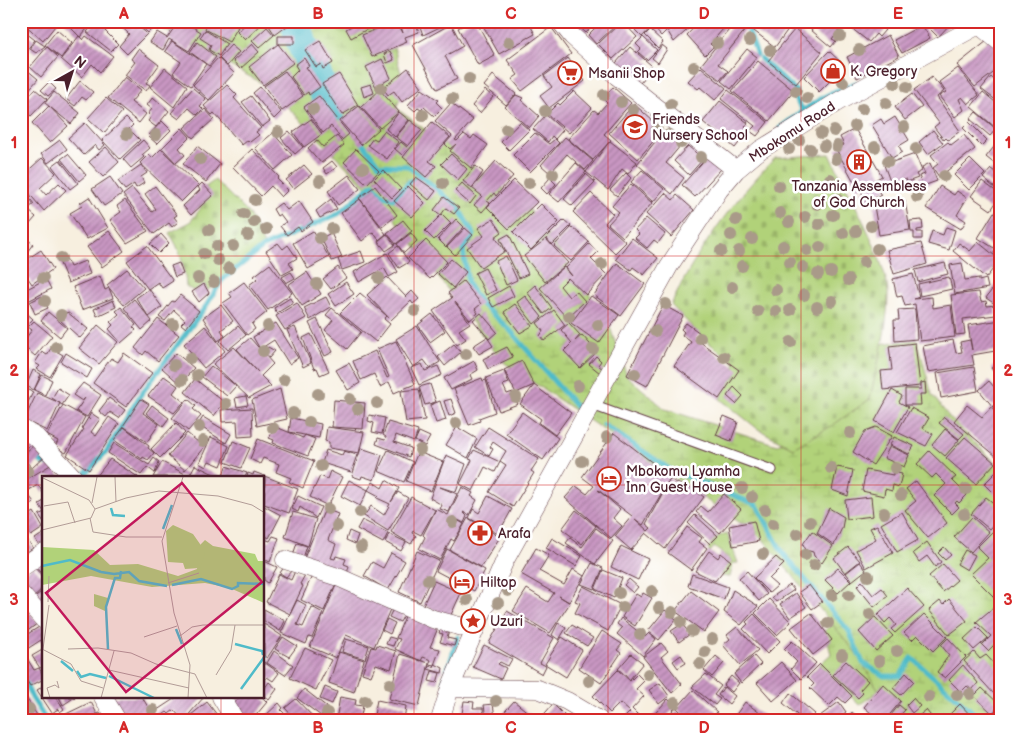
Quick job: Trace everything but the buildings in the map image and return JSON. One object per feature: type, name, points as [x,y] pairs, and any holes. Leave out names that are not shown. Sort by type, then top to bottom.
[{"type":"street","points":[[560,21],[572,36],[637,93],[736,170]]},
{"type":"street","points":[[980,23],[1001,43]]},
{"type":"street","name":"Mbokomu Road","points":[[440,720],[450,688],[505,560],[669,266],[719,190],[736,170],[760,150],[839,101],[980,23]]},
{"type":"street","points":[[21,428],[37,438],[72,476]]},
{"type":"street","points":[[21,568],[42,553]]},
{"type":"street","points":[[285,560],[338,577],[434,619],[474,630]]},
{"type":"street","points":[[21,594],[42,618]]},
{"type":"street","points":[[450,688],[538,689],[567,700],[599,720]]},
{"type":"street","points":[[104,698],[117,720]]},
{"type":"street","points":[[221,698],[235,720]]},
{"type":"lane","points":[[592,405],[772,470]]},
{"type":"green space","points":[[148,21],[387,21],[405,88],[396,108],[527,206],[607,319],[627,376],[665,409],[777,445],[832,404],[876,344],[917,340],[932,395],[950,418],[1001,468],[1001,720],[897,720],[856,653],[761,537],[502,361],[383,204],[267,86]]},
{"type":"green space","points":[[830,154],[874,244],[886,280],[888,307],[882,347],[870,399],[833,425],[793,448],[758,429],[720,399],[735,363],[704,339],[671,305],[692,265],[717,227],[745,191],[775,158]]},
{"type":"green space","points":[[215,180],[249,214],[264,245],[202,295],[186,287],[181,258],[169,233],[190,222],[201,208],[196,194]]},
{"type":"green space","points":[[727,533],[738,563],[733,563],[730,577],[720,576],[732,561],[714,547],[710,552],[708,548],[719,536]]},
{"type":"green space","points":[[844,617],[925,646],[876,693],[859,705],[820,664],[831,654],[825,630]]},
{"type":"waterway","points":[[295,21],[302,44],[331,106]]},
{"type":"waterway","points":[[742,21],[747,27],[757,55]]},
{"type":"waterway","points":[[761,59],[796,91],[794,97],[803,110]]},
{"type":"waterway","points":[[780,128],[816,102],[835,91],[856,83]]},
{"type":"waterway","points":[[331,106],[347,124]]},
{"type":"waterway","points":[[359,138],[379,165],[407,166],[458,207],[474,235],[463,249],[468,284],[481,304],[509,329],[578,409]]},
{"type":"waterway","points":[[83,476],[106,452],[139,397],[206,306],[222,280],[263,247],[338,214],[373,184],[384,196],[393,199],[410,181],[422,177]]},
{"type":"waterway","points":[[604,425],[671,470],[757,505],[782,552],[849,631],[863,663],[884,676],[900,676],[912,658],[982,720]]},
{"type":"waterway","points":[[22,445],[43,463],[54,465]]},
{"type":"waterway","points":[[444,681],[458,637]]},
{"type":"waterway","points":[[21,674],[32,698],[46,720]]},
{"type":"place","name":"K. Gregory","points":[[833,71]]},
{"type":"place","name":"Msanii Shop","points":[[570,73]]},
{"type":"place","name":"Friends Nursery School","points":[[635,127]]},
{"type":"place","name":"Tanzania Assembless of God Church","points":[[859,162]]},
{"type":"place","name":"Mbokomu Lyamha Inn Guest House","points":[[609,479]]},
{"type":"place","name":"Arafa","points":[[480,533]]},
{"type":"place","name":"Hiltop","points":[[462,582]]},
{"type":"place","name":"Uzuri","points":[[473,621]]}]
